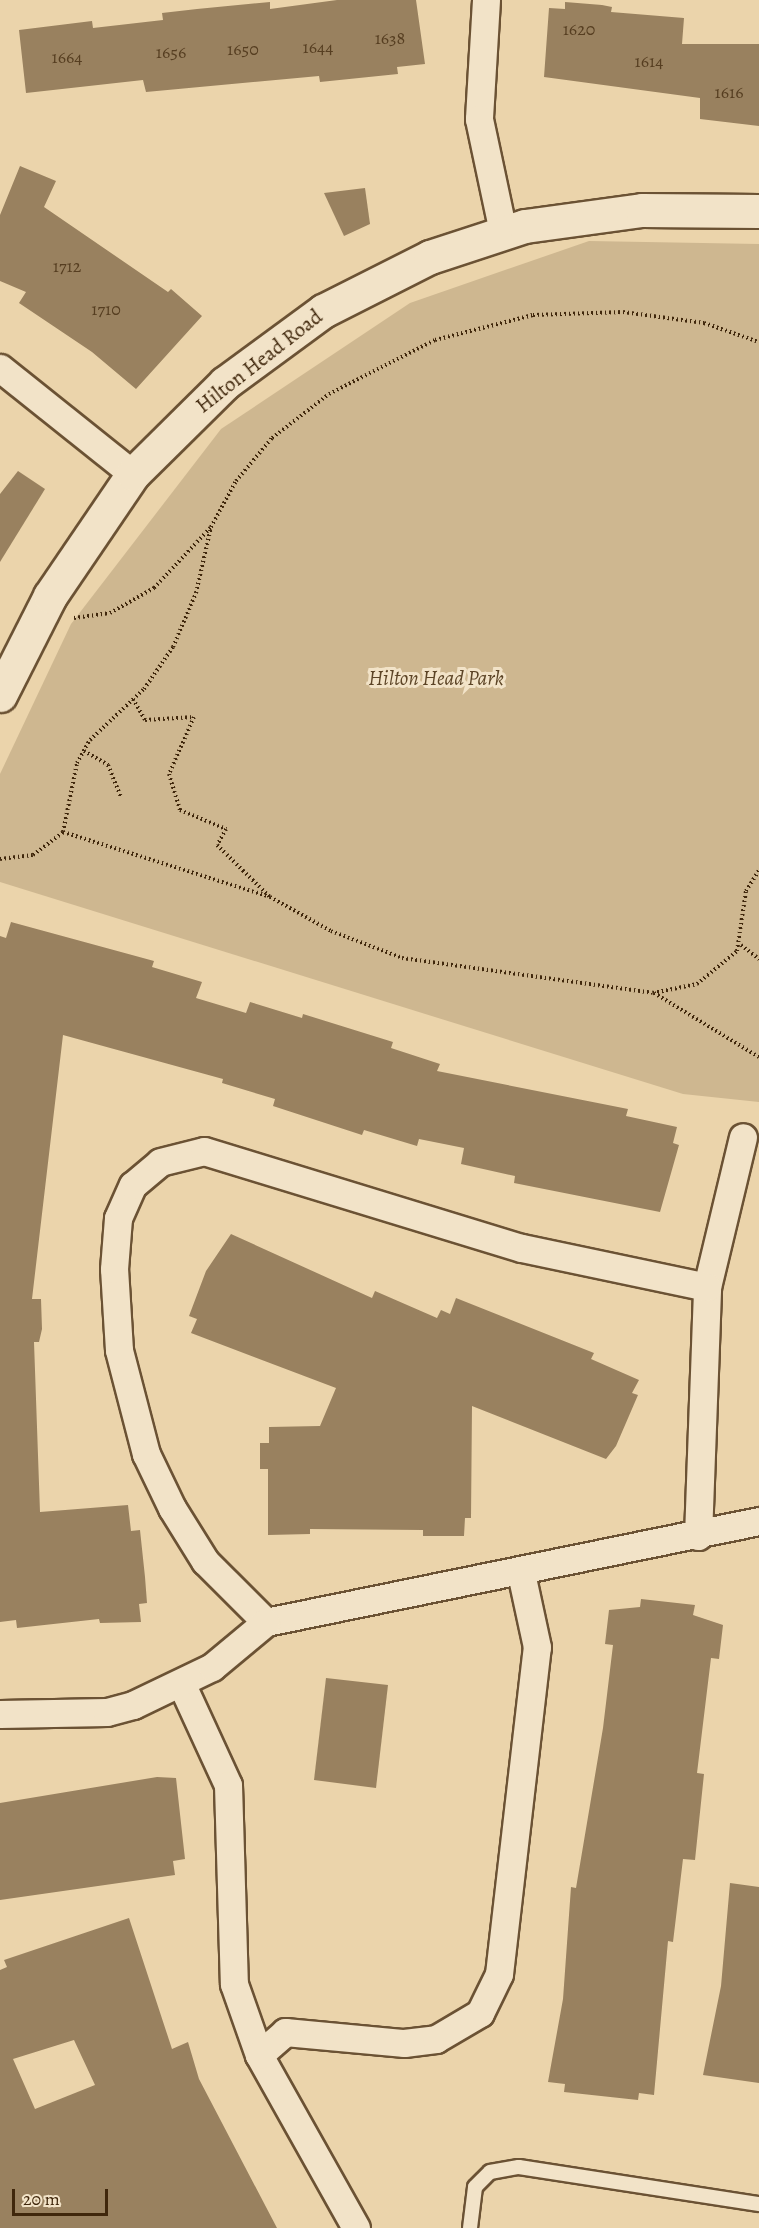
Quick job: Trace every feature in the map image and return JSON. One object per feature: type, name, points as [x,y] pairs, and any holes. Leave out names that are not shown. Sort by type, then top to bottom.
[{"type":"street","points":[[486,0],[479,119],[503,232]]},
{"type":"street","name":"Hilton Head Road","points":[[0,695],[42,610],[133,474],[206,399],[285,336],[395,272],[503,232],[631,211],[759,211]]},
{"type":"street","points":[[0,368],[133,474]]},
{"type":"street","points":[[698,1536],[707,1287],[743,1137]]},
{"type":"street","points":[[266,1622],[205,1561],[172,1508],[146,1454],[119,1350],[114,1269],[118,1218],[133,1185],[160,1162],[204,1151],[522,1248],[707,1287]]},
{"type":"street","points":[[0,1714],[107,1712],[182,1685],[266,1622],[521,1573],[759,1521]]},
{"type":"street","points":[[259,2055],[285,2032],[404,2043],[436,2039],[480,2013],[499,1974],[537,1647],[521,1573]]},
{"type":"street","points":[[182,1685],[228,1785],[234,1984],[259,2055],[356,2228]]},
{"type":"lane","points":[[470,2228],[475,2187],[490,2172],[519,2167],[759,2204]]},
{"type":"path","points":[[0,859],[33,855],[63,832],[84,751],[133,699],[173,647],[196,593],[212,526],[236,481],[272,438],[329,394],[435,340],[523,317],[623,312],[704,322],[759,342]]},
{"type":"path","points":[[42,610],[80,620],[126,606],[154,588],[212,526]]},
{"type":"path","points":[[133,699],[145,720],[194,717],[170,774],[180,810],[226,829],[217,845],[270,897]]},
{"type":"path","points":[[84,751],[108,765],[122,798]]},
{"type":"path","points":[[63,832],[270,897],[331,931],[402,958],[653,993],[697,984],[741,945],[746,891],[759,870]]},
{"type":"path","points":[[741,945],[759,959]]},
{"type":"path","points":[[653,993],[759,1057]]},
{"type":"green space","name":"Hilton Head Park","points":[[589,241],[759,244],[759,1102],[683,1094],[0,882],[0,774],[71,624],[221,429],[410,303]]},
{"type":"building","points":[[337,0],[416,0],[425,64],[397,67],[398,74],[320,82],[319,76],[146,92],[143,80],[26,93],[19,30],[92,21],[93,28],[163,20],[162,13],[270,2],[270,9]]},
{"type":"building","points":[[565,2],[612,7],[611,12],[684,18],[682,44],[759,44],[759,126],[700,119],[700,98],[544,77],[549,8],[565,9]]},
{"type":"building","points":[[20,166],[56,181],[44,207],[168,292],[171,289],[202,316],[136,389],[92,352],[19,303],[26,292],[0,281],[0,215]]},
{"type":"building","points":[[365,188],[370,224],[344,236],[324,193]]},
{"type":"building","points":[[18,471],[45,489],[0,562],[0,494]]},
{"type":"building","points":[[11,922],[154,961],[152,967],[202,982],[196,998],[246,1013],[250,1002],[302,1018],[303,1014],[393,1042],[391,1048],[440,1064],[437,1071],[628,1109],[626,1116],[677,1127],[673,1143],[679,1145],[660,1212],[514,1183],[515,1176],[461,1164],[464,1148],[419,1139],[417,1146],[364,1130],[362,1135],[273,1106],[275,1099],[222,1083],[223,1079],[63,1035],[32,1299],[41,1299],[42,1329],[39,1342],[34,1342],[40,1512],[128,1505],[131,1531],[140,1530],[147,1603],[139,1604],[141,1622],[100,1623],[99,1619],[17,1628],[16,1620],[0,1622],[0,936],[6,938]]},
{"type":"building","points":[[231,1234],[372,1298],[375,1291],[437,1318],[441,1310],[450,1314],[456,1298],[594,1353],[591,1359],[639,1380],[632,1393],[638,1395],[616,1446],[606,1459],[472,1406],[471,1518],[465,1518],[464,1536],[423,1536],[423,1530],[310,1529],[310,1534],[268,1535],[268,1469],[260,1469],[260,1443],[269,1443],[269,1427],[320,1426],[336,1388],[191,1333],[197,1319],[189,1316],[206,1271]]},
{"type":"building","points":[[641,1599],[695,1605],[693,1615],[723,1625],[719,1659],[711,1658],[697,1773],[704,1774],[695,1860],[683,1859],[673,1942],[668,1941],[654,2095],[639,2093],[638,2100],[564,2092],[565,2084],[548,2082],[563,1999],[571,1887],[576,1888],[603,1728],[613,1645],[605,1644],[609,1610],[640,1607]]},
{"type":"building","points":[[326,1678],[388,1685],[376,1788],[314,1780]]},
{"type":"building","points":[[157,1777],[176,1778],[185,1859],[173,1861],[175,1875],[0,1900],[0,1803]]},
{"type":"building","points":[[730,1883],[759,1887],[759,2083],[703,2075],[721,1986]]},
{"type":"building","points":[[129,1918],[172,2049],[188,2042],[199,2079],[277,2228],[0,2228],[0,1970],[7,1967],[4,1960]],"holes":[[[74,2040],[95,2085],[35,2109],[13,2059]]]}]
